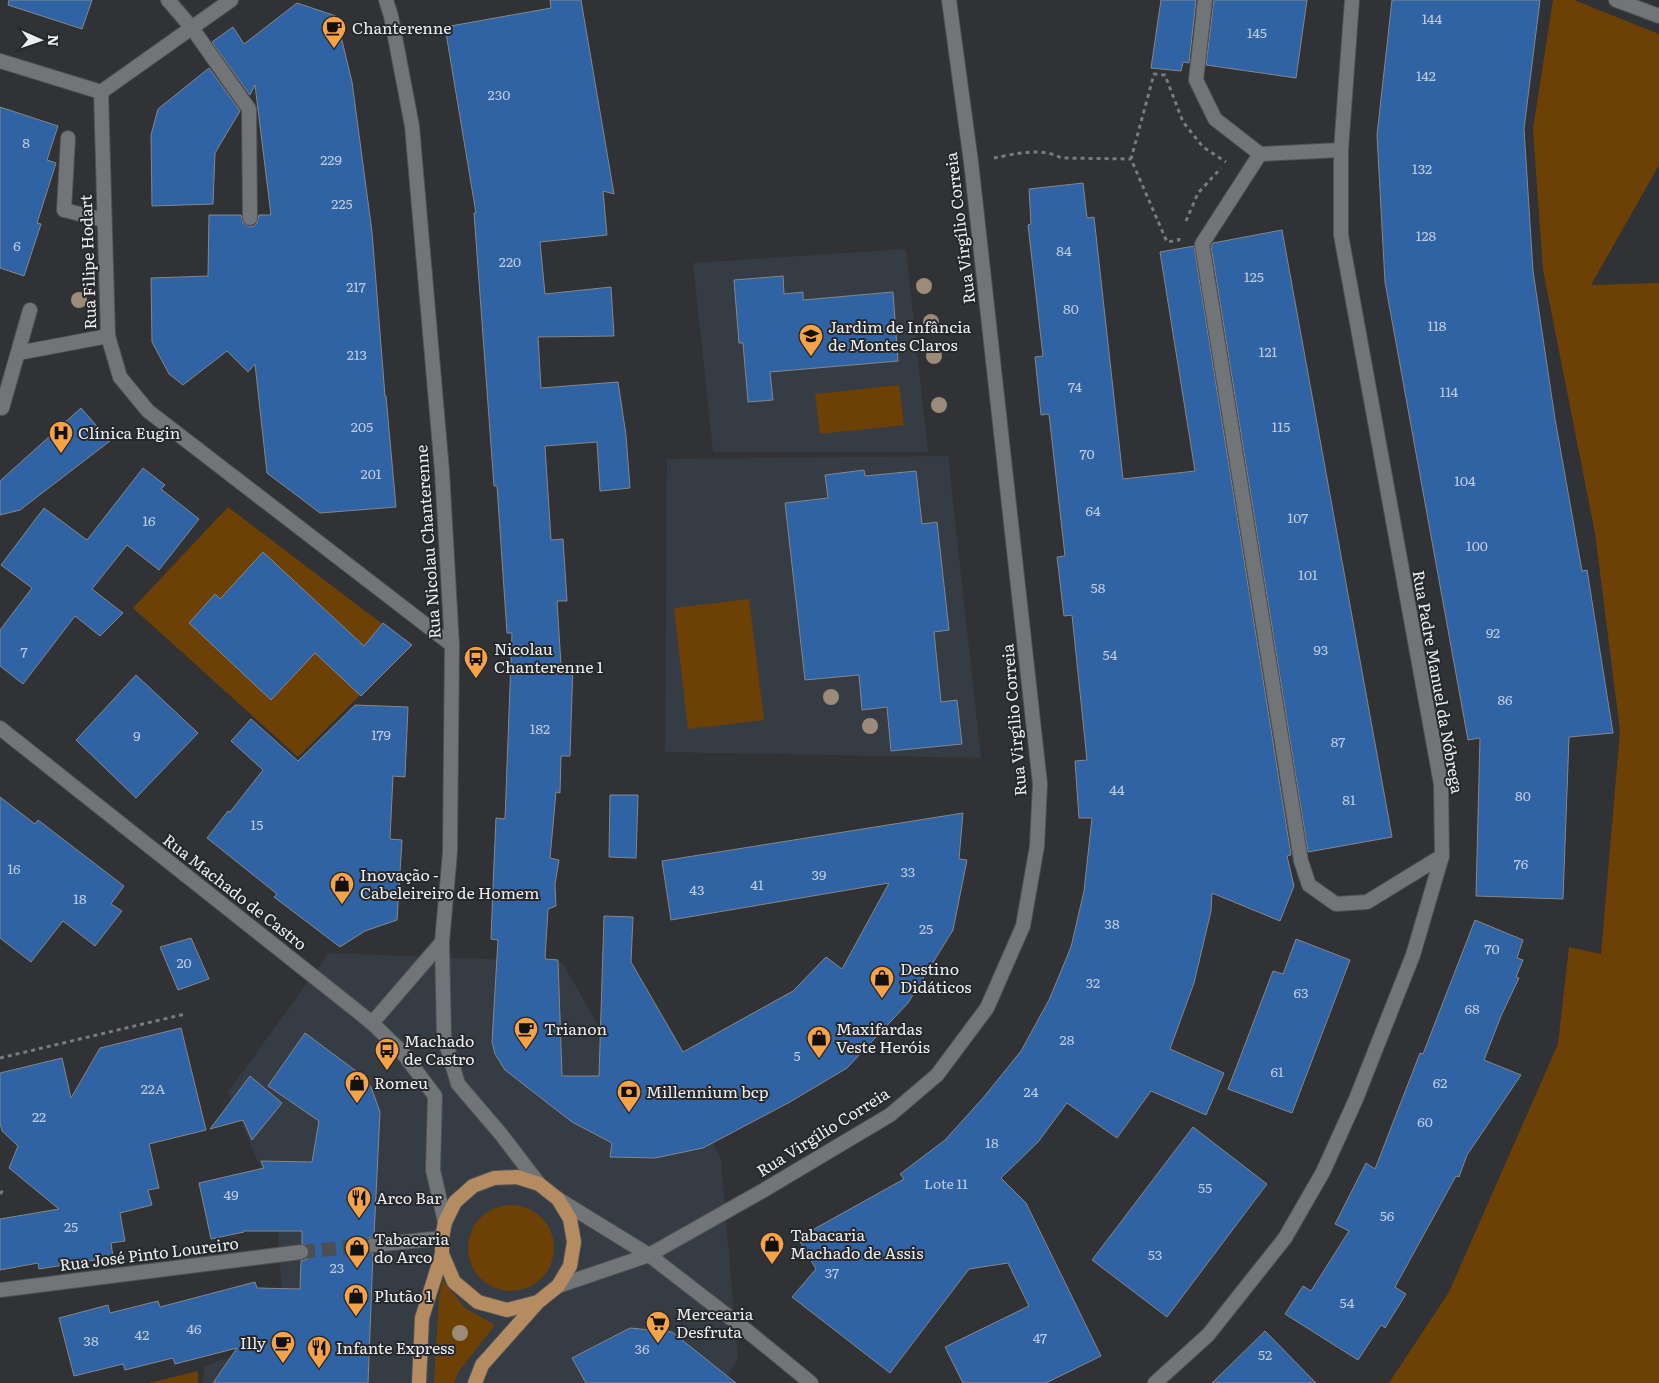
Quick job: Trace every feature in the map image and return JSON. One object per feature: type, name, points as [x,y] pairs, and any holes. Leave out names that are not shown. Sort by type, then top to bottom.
[{"type":"main road","points":[[419,1383],[422,1318],[442,1254],[445,1222],[455,1202],[473,1186],[494,1178],[517,1177],[539,1184],[558,1199],[570,1219],[574,1242],[570,1266],[558,1286],[538,1302],[482,1365],[475,1383]]},
{"type":"main road","points":[[442,1254],[454,1282],[478,1302],[508,1310],[538,1302]]},
{"type":"street","points":[[168,0],[192,28],[248,108],[250,218]]},
{"type":"street","points":[[0,61],[101,92],[231,0]]},
{"type":"street","name":"Rua Nicolau Chanterenne","points":[[386,0],[391,16],[412,126],[442,471],[452,645],[450,852],[442,942],[444,1036],[458,1084],[500,1133],[539,1184]]},
{"type":"street","name":"Rua Virgílio Correia","points":[[558,1286],[650,1255],[890,1115],[936,1075],[987,1008],[1023,926],[1037,846],[1040,784],[971,162],[949,0]]},
{"type":"street","points":[[1205,0],[1196,80],[1215,118],[1260,154],[1341,150]]},
{"type":"street","name":"Rua Padre Manuel da Nóbrega","points":[[1155,1383],[1208,1335],[1286,1238],[1322,1172],[1356,1098],[1413,955],[1442,856],[1442,784],[1341,235],[1341,150],[1352,0]]},
{"type":"street","points":[[1616,0],[1659,16]]},
{"type":"street","name":"Rua Filipe Hodart","points":[[101,92],[108,336],[120,377],[148,411],[452,645]]},
{"type":"street","points":[[68,138],[64,210],[104,220]]},
{"type":"street","points":[[1260,154],[1202,244],[1301,861],[1309,885],[1336,904],[1367,902],[1442,856]]},
{"type":"street","points":[[2,408],[30,310]]},
{"type":"street","points":[[18,353],[108,336]]},
{"type":"street","name":"Rua Machado de Castro","points":[[0,728],[372,1023],[402,1052],[434,1096],[432,1170],[445,1222]]},
{"type":"street","points":[[372,1023],[442,942]]},
{"type":"street","points":[[558,1199],[650,1255],[811,1383]]},
{"type":"street","points":[[373,1245],[442,1238]]},
{"type":"street","name":"Rua José Pinto Loureiro","points":[[0,1290],[302,1252]]},
{"type":"path","points":[[1182,232],[1179,240],[1167,242],[1132,159],[1154,74],[1165,75],[1183,122],[1203,147],[1226,162],[1198,193],[1185,224]]},
{"type":"path","points":[[971,162],[1024,153],[1053,153],[1061,158],[1132,159]]},
{"type":"path","points":[[0,1058],[185,1014]]},
{"type":"path","points":[[0,1194],[4,1189]]},
{"type":"shaded area","points":[[1553,0],[1574,0],[1659,34],[1659,165],[1591,285],[1659,283],[1659,1383],[1389,1383],[1449,1292],[1558,1044],[1569,947],[1601,954],[1620,731],[1595,533],[1543,270],[1533,129]]},
{"type":"shaded area","name":"Jardim de Infância de Montes Claros","points":[[906,249],[928,452],[713,452],[693,263]]},
{"type":"shaded area","points":[[899,385],[904,425],[820,434],[815,394]]},
{"type":"shaded area","points":[[948,456],[981,758],[665,752],[667,459]]},
{"type":"shaded area","points":[[228,507],[410,645],[298,757],[133,608]]},
{"type":"shaded area","points":[[749,599],[764,720],[688,729],[674,608]]},
{"type":"shaded area","points":[[329,953],[562,962],[622,1067],[668,1049],[721,1160],[738,1360],[721,1383],[203,1383],[204,1366],[247,1352],[282,1294],[276,1204],[228,1092]]},
{"type":"shaded area","points":[[511,1205],[527,1208],[535,1212],[547,1224],[551,1232],[554,1248],[551,1264],[547,1272],[535,1284],[527,1288],[511,1291],[495,1288],[487,1284],[475,1272],[471,1264],[468,1248],[471,1232],[475,1224],[487,1212],[495,1208]]},
{"type":"shaded area","points":[[443,1280],[465,1308],[495,1325],[459,1371],[454,1383],[434,1383],[439,1296]]},
{"type":"shaded area","points":[[198,1371],[198,1383],[149,1383]]},
{"type":"building","points":[[9,0],[92,0],[82,29],[8,5]]},
{"type":"building","points":[[550,0],[581,0],[614,194],[603,191],[607,235],[540,242],[545,294],[611,287],[614,336],[538,337],[541,388],[618,382],[626,435],[630,488],[600,491],[597,442],[545,446],[551,540],[563,539],[567,601],[557,601],[561,665],[573,665],[570,756],[561,756],[560,793],[556,792],[550,858],[559,860],[555,884],[556,906],[548,909],[545,959],[558,960],[562,1076],[599,1076],[604,916],[633,917],[631,962],[683,1052],[793,991],[826,957],[842,969],[889,883],[671,920],[662,861],[963,813],[959,859],[967,860],[953,930],[908,1003],[847,1068],[790,1102],[703,1148],[655,1158],[610,1157],[612,1143],[572,1122],[505,1070],[495,1054],[492,1042],[498,940],[491,939],[496,818],[505,819],[512,633],[507,633],[497,486],[494,486],[474,213],[476,213],[445,27],[551,8]]},
{"type":"building","points":[[1161,0],[1196,0],[1189,63],[1183,62],[1181,71],[1151,68]]},
{"type":"building","points":[[1214,0],[1307,0],[1296,78],[1206,65]]},
{"type":"building","points":[[1392,0],[1540,0],[1524,129],[1533,271],[1555,419],[1582,571],[1587,570],[1613,733],[1569,737],[1563,899],[1476,896],[1480,738],[1468,740],[1385,282],[1377,135]]},
{"type":"building","points":[[297,3],[336,16],[352,82],[372,232],[396,507],[320,513],[267,473],[255,364],[248,372],[227,351],[183,385],[169,374],[152,342],[151,278],[208,276],[209,215],[241,215],[243,223],[250,227],[257,223],[259,215],[271,215],[255,85],[250,95],[212,42],[233,27],[244,44]]},
{"type":"building","points":[[209,68],[240,111],[215,153],[213,204],[152,206],[151,135],[158,109]]},
{"type":"building","points":[[0,107],[58,126],[47,160],[56,163],[37,223],[41,224],[24,276],[0,268]]},
{"type":"building","points":[[1083,183],[1087,218],[1094,217],[1123,479],[1195,471],[1160,252],[1194,246],[1291,855],[1287,856],[1294,886],[1280,921],[1212,893],[1211,911],[1194,983],[1170,1049],[1224,1073],[1206,1115],[1151,1091],[1117,1138],[1067,1103],[1038,1142],[1001,1178],[1026,1203],[1101,1356],[1046,1383],[963,1383],[945,1347],[1029,1306],[1008,1263],[969,1269],[890,1373],[792,1297],[816,1269],[798,1238],[904,1179],[900,1174],[945,1140],[983,1098],[1021,1051],[1049,1000],[1071,947],[1084,891],[1092,818],[1079,818],[1075,761],[1087,760],[1072,615],[1064,616],[1057,557],[1065,556],[1049,414],[1041,415],[1035,357],[1043,356],[1028,225],[1031,224],[1029,189]]},
{"type":"building","points":[[1282,230],[1392,837],[1308,852],[1211,246],[1213,243]]},
{"type":"building","points":[[783,276],[784,294],[803,292],[803,300],[893,292],[898,361],[770,372],[773,400],[748,402],[743,343],[739,343],[734,280]]},
{"type":"building","name":"Clínica Eugin","points":[[81,408],[110,441],[20,510],[0,515],[0,481]]},
{"type":"building","points":[[143,468],[165,485],[161,489],[199,519],[159,570],[127,545],[92,589],[123,613],[100,636],[75,616],[23,684],[0,666],[0,630],[32,588],[1,565],[44,508],[87,540]]},
{"type":"building","points":[[864,470],[865,476],[916,471],[922,524],[937,522],[949,630],[934,632],[941,702],[957,700],[962,744],[891,751],[887,707],[862,710],[859,675],[805,680],[785,503],[828,498],[825,475]]},
{"type":"building","points":[[263,552],[364,646],[383,623],[412,645],[361,696],[315,653],[271,700],[189,623],[215,594],[220,599]]},
{"type":"building","points":[[136,675],[198,733],[136,798],[76,740]]},
{"type":"building","points":[[355,705],[408,707],[405,777],[393,776],[390,839],[402,840],[397,920],[365,931],[340,947],[274,897],[277,894],[207,838],[263,770],[231,741],[251,719],[298,761]]},
{"type":"building","points":[[610,795],[638,795],[636,858],[609,857]]},
{"type":"building","points":[[0,797],[35,824],[38,820],[124,886],[111,904],[122,911],[95,946],[63,921],[31,962],[0,938]]},
{"type":"building","points":[[1475,920],[1523,940],[1517,958],[1523,960],[1516,977],[1519,978],[1501,1016],[1484,1060],[1521,1075],[1467,1155],[1459,1177],[1456,1176],[1395,1287],[1406,1294],[1385,1328],[1381,1325],[1358,1360],[1285,1314],[1303,1286],[1311,1291],[1349,1231],[1335,1224],[1366,1163],[1375,1169],[1420,1053],[1423,1054]]},
{"type":"building","points":[[191,938],[209,979],[178,990],[160,947]]},
{"type":"building","points":[[1296,939],[1350,960],[1292,1113],[1228,1089],[1273,971],[1283,974]]},
{"type":"building","points":[[181,1028],[206,1130],[149,1144],[159,1188],[148,1190],[152,1205],[120,1213],[125,1241],[111,1243],[113,1257],[39,1269],[38,1263],[0,1270],[0,1219],[59,1209],[9,1168],[18,1146],[2,1131],[0,1123],[0,1073],[62,1058],[71,1098],[100,1048]]},
{"type":"building","points":[[305,1033],[363,1078],[371,1087],[380,1112],[374,1236],[368,1238],[364,1245],[366,1250],[373,1254],[368,1383],[213,1383],[237,1348],[175,1364],[173,1358],[125,1370],[123,1364],[74,1376],[59,1318],[108,1305],[110,1313],[158,1301],[160,1307],[255,1282],[257,1288],[300,1289],[301,1261],[307,1259],[310,1251],[308,1246],[302,1244],[302,1231],[243,1231],[211,1239],[199,1183],[264,1168],[261,1161],[312,1162],[319,1121],[268,1086]]},
{"type":"building","points":[[250,1076],[282,1103],[252,1140],[243,1120],[210,1129]]},
{"type":"building","points":[[1193,1127],[1267,1184],[1167,1317],[1092,1260]]},
{"type":"building","points":[[630,1328],[672,1332],[736,1383],[586,1383],[572,1358]]},
{"type":"building","points":[[1265,1331],[1316,1383],[1212,1383]]},
{"type":"tunnel","points":[[301,1252],[373,1245]]},
{"type":"place","name":"Chanterenne","points":[[334,49]]},
{"type":"place","name":"Jardim de Infância de Montes Claros","points":[[811,357]]},
{"type":"place","name":"Clínica Eugin","points":[[61,454]]},
{"type":"place","name":"Nicolau Chanterenne 1","points":[[476,679]]},
{"type":"place","name":"Inovação - Cabeleireiro de Homem","points":[[342,905]]},
{"type":"place","name":"Destino Didáticos","points":[[882,999]]},
{"type":"place","name":"Trianon","points":[[526,1050]]},
{"type":"place","name":"Maxifardas Veste Heróis","points":[[819,1059]]},
{"type":"place","name":"Machado de Castro","points":[[387,1071]]},
{"type":"place","name":"Romeu","points":[[357,1104]]},
{"type":"place","name":"Millennium bcp","points":[[629,1113]]},
{"type":"place","name":"Arco Bar","points":[[359,1219]]},
{"type":"place","name":"Tabacaria Machado de Assis","points":[[772,1265]]},
{"type":"place","name":"Tabacaria do Arco","points":[[357,1269]]},
{"type":"place","name":"Plutão 1","points":[[356,1317]]},
{"type":"place","name":"Mercearia Desfruta","points":[[658,1344]]},
{"type":"place","name":"Illy","points":[[283,1364]]},
{"type":"place","name":"Infante Express","points":[[319,1369]]}]
